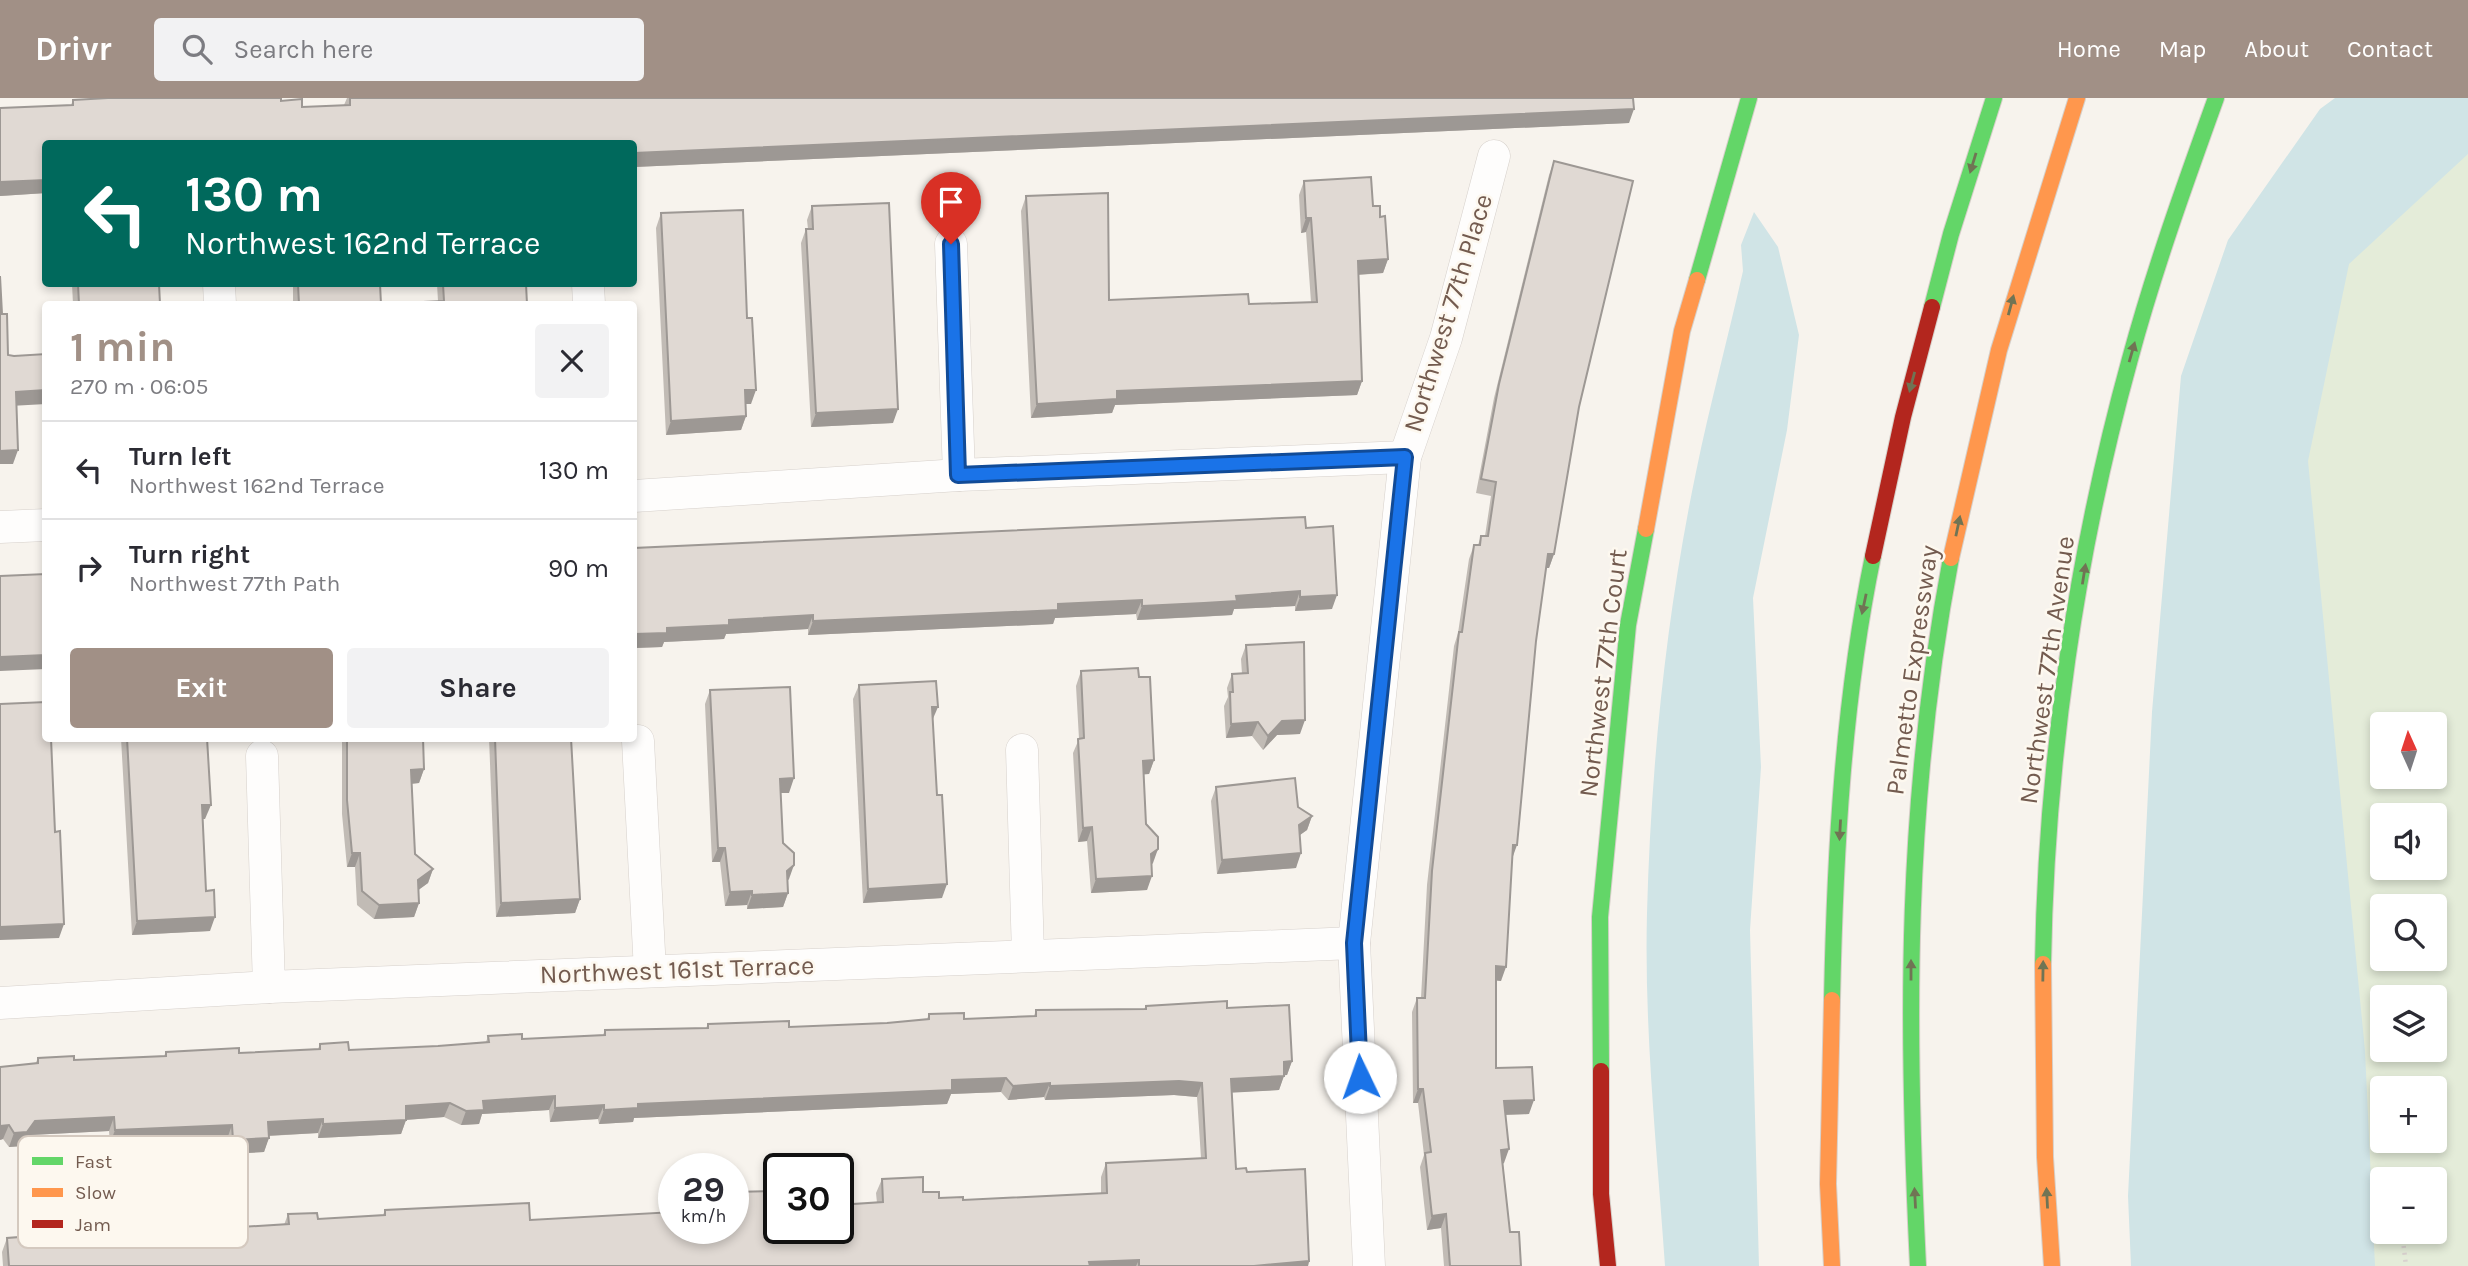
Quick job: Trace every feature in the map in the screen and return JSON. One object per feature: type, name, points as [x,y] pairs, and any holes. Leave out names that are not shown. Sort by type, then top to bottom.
[{"type":"main road","name":"Northwest 77th Court","points":[[1608,1266],[1601,1195],[1600,917],[1628,625],[1682,331],[1749,98]]},
{"type":"main road","name":"Palmetto Expressway","points":[[1832,1266],[1828,1184],[1833,962],[1844,777],[1860,620],[1903,417],[1951,234],[1994,98]]},
{"type":"main road","name":"Palmetto Expressway","points":[[1918,1266],[1913,1166],[1911,961],[1918,784],[1938,623],[1978,432],[2022,262],[2077,98]]},
{"type":"main road","name":"Northwest 77th Avenue","points":[[2052,1266],[2041,1072],[2045,869],[2059,730],[2092,526],[2119,399],[2160,252],[2216,98]]},
{"type":"street","name":"Northwest 77th Place","points":[[1369,1266],[1354,943],[1405,457],[1446,338],[1494,156]]},
{"type":"street","points":[[951,244],[958,475]]},
{"type":"street","points":[[637,496],[958,475],[1405,457]]},
{"type":"street","points":[[0,527],[42,525]]},
{"type":"street","points":[[638,741],[650,971]]},
{"type":"street","points":[[1022,750],[1028,955]]},
{"type":"street","points":[[262,756],[269,987]]},
{"type":"street","name":"Northwest 161st Terrace","points":[[0,1003],[269,987],[1354,943]]},
{"type":"path","points":[[2403,1244],[2406,1266]]},
{"type":"green space","points":[[2468,142],[2468,1266],[2350,1266],[2296,471],[2348,245]]},
{"type":"shaded area","points":[[2335,98],[2468,98],[2468,154],[2349,264],[2308,461],[2365,1051],[2370,1167],[2370,1244],[2374,1244],[2375,1266],[2131,1266],[2128,1196],[2152,712],[2181,376],[2228,240],[2320,109]]},
{"type":"shaded area","points":[[1754,212],[1778,247],[1799,335],[1787,430],[1753,598],[1761,767],[1750,930],[1759,1266],[1665,1266],[1647,1001],[1647,913],[1656,746],[1668,636],[1685,526],[1743,271],[1741,245]]},
{"type":"building","points":[[281,98],[281,101],[302,99],[302,107],[350,105],[350,98],[1633,98],[1634,109],[637,153],[637,140],[42,140],[42,180],[0,182],[0,108],[73,105],[73,100]]},
{"type":"building","points":[[1554,161],[1633,181],[1579,407],[1554,554],[1548,554],[1536,641],[1517,845],[1513,845],[1506,967],[1496,966],[1496,1068],[1532,1067],[1534,1100],[1504,1101],[1509,1149],[1501,1150],[1510,1232],[1519,1232],[1521,1266],[1450,1266],[1446,1214],[1432,1216],[1425,1153],[1431,1152],[1423,1089],[1418,1089],[1417,998],[1425,998],[1432,871],[1459,632],[1462,632],[1474,545],[1480,545],[1481,536],[1488,536],[1496,482],[1481,479],[1499,384]]},
{"type":"building","points":[[1371,177],[1373,206],[1380,206],[1380,217],[1385,216],[1388,259],[1358,261],[1362,381],[1117,391],[1117,399],[1037,404],[1026,196],[1108,193],[1109,300],[1248,294],[1249,304],[1317,302],[1311,218],[1306,218],[1304,181]]},
{"type":"building","points":[[889,203],[898,409],[816,413],[806,229],[813,229],[812,206]]},
{"type":"building","points":[[743,210],[747,318],[752,318],[756,390],[745,390],[746,416],[671,421],[661,213]]},
{"type":"building","points":[[0,276],[2,314],[7,314],[8,355],[42,354],[42,390],[16,392],[18,450],[0,451]]},
{"type":"building","points":[[78,287],[159,287],[160,301],[79,301]]},
{"type":"building","points":[[298,287],[380,287],[381,301],[299,301]]},
{"type":"building","points":[[443,287],[526,287],[527,301],[444,301]]},
{"type":"building","points":[[1305,517],[1306,528],[1333,526],[1337,595],[1300,597],[1300,591],[1236,596],[1237,601],[1142,606],[1142,600],[1058,604],[1058,610],[813,621],[813,615],[729,620],[729,625],[667,628],[667,633],[637,634],[637,548]]},
{"type":"building","points":[[42,574],[42,655],[0,657],[0,576]]},
{"type":"building","points":[[1304,642],[1305,720],[1282,721],[1268,736],[1258,722],[1231,724],[1232,674],[1248,673],[1246,645]]},
{"type":"building","points":[[1138,668],[1139,677],[1150,677],[1154,760],[1143,761],[1146,824],[1158,837],[1158,849],[1151,854],[1152,876],[1096,879],[1092,827],[1083,828],[1078,739],[1084,738],[1081,671]]},
{"type":"building","points":[[936,681],[938,707],[932,707],[937,795],[942,795],[947,884],[868,889],[859,685]]},
{"type":"building","points":[[790,687],[794,778],[780,779],[783,843],[794,853],[794,865],[787,871],[788,893],[752,895],[752,891],[730,892],[725,848],[718,848],[710,690]]},
{"type":"building","points":[[42,702],[42,742],[51,742],[55,832],[60,831],[64,924],[0,927],[0,704]]},
{"type":"building","points":[[127,742],[207,742],[211,805],[202,805],[206,891],[214,890],[215,917],[137,921]]},
{"type":"building","points":[[347,742],[423,742],[424,769],[411,770],[415,854],[433,869],[418,880],[419,903],[379,905],[362,891],[360,853],[352,853],[347,800]]},
{"type":"building","points":[[495,742],[571,742],[580,899],[501,903]]},
{"type":"building","points":[[1295,778],[1298,807],[1312,816],[1299,825],[1301,853],[1222,860],[1216,787]]},
{"type":"building","points":[[1227,1001],[1227,1008],[1289,1005],[1292,1061],[1284,1062],[1284,1076],[1231,1079],[1236,1169],[1246,1168],[1247,1172],[1305,1169],[1309,1261],[1254,1266],[1139,1266],[1139,1260],[1089,1262],[1090,1266],[9,1266],[7,1238],[18,1237],[18,1248],[248,1248],[248,1227],[289,1224],[288,1214],[317,1213],[318,1219],[385,1215],[385,1210],[529,1203],[530,1220],[658,1213],[658,1244],[749,1244],[749,1192],[763,1191],[763,1244],[854,1244],[854,1204],[883,1202],[882,1179],[923,1177],[923,1192],[939,1192],[939,1198],[963,1197],[963,1200],[1107,1193],[1106,1163],[1206,1158],[1202,1083],[1179,1081],[1013,1086],[1006,1078],[952,1080],[952,1090],[638,1104],[638,1108],[604,1110],[604,1105],[555,1108],[555,1096],[483,1101],[484,1110],[466,1111],[450,1103],[406,1106],[406,1120],[323,1124],[323,1119],[268,1122],[269,1138],[248,1139],[248,1136],[233,1136],[232,1125],[115,1130],[114,1117],[35,1121],[27,1132],[14,1133],[9,1125],[0,1126],[0,1067],[38,1063],[38,1058],[74,1056],[74,1060],[166,1056],[166,1052],[239,1048],[239,1053],[320,1049],[320,1044],[348,1042],[349,1050],[489,1042],[488,1036],[522,1034],[522,1039],[605,1035],[605,1030],[708,1028],[708,1024],[789,1021],[789,1027],[887,1023],[929,1019],[929,1014],[964,1013],[964,1019],[1036,1016],[1036,1010],[1146,1009],[1146,1006]]},
{"type":"traffic: fast","points":[[1697,280],[1749,98]]},
{"type":"traffic: fast","points":[[1932,307],[1951,234],[1994,98]]},
{"type":"traffic: fast","points":[[2043,964],[2045,888],[2058,735],[2067,659],[2094,507],[2139,326],[2170,227],[2216,98]]},
{"type":"traffic: fast","points":[[1601,1071],[1600,917],[1628,625],[1646,529]]},
{"type":"traffic: fast","points":[[1832,1000],[1842,777],[1854,666],[1873,556]]},
{"type":"traffic: fast","points":[[1918,1266],[1911,999],[1917,824],[1936,648],[1951,558]]},
{"type":"traffic: slow","points":[[1951,558],[1999,350],[2077,98]]},
{"type":"traffic: slow","points":[[1646,529],[1682,331],[1697,280]]},
{"type":"traffic: slow","points":[[2043,964],[2045,1157],[2052,1266]]},
{"type":"traffic: slow","points":[[1832,1000],[1828,1184],[1832,1266]]},
{"type":"traffic: jam","points":[[1873,556],[1903,417],[1932,307]]},
{"type":"traffic: jam","points":[[1601,1071],[1601,1194],[1608,1266]]},
{"type":"route","points":[[951,244],[958,475],[1405,457],[1354,943],[1360,1077]]}]
